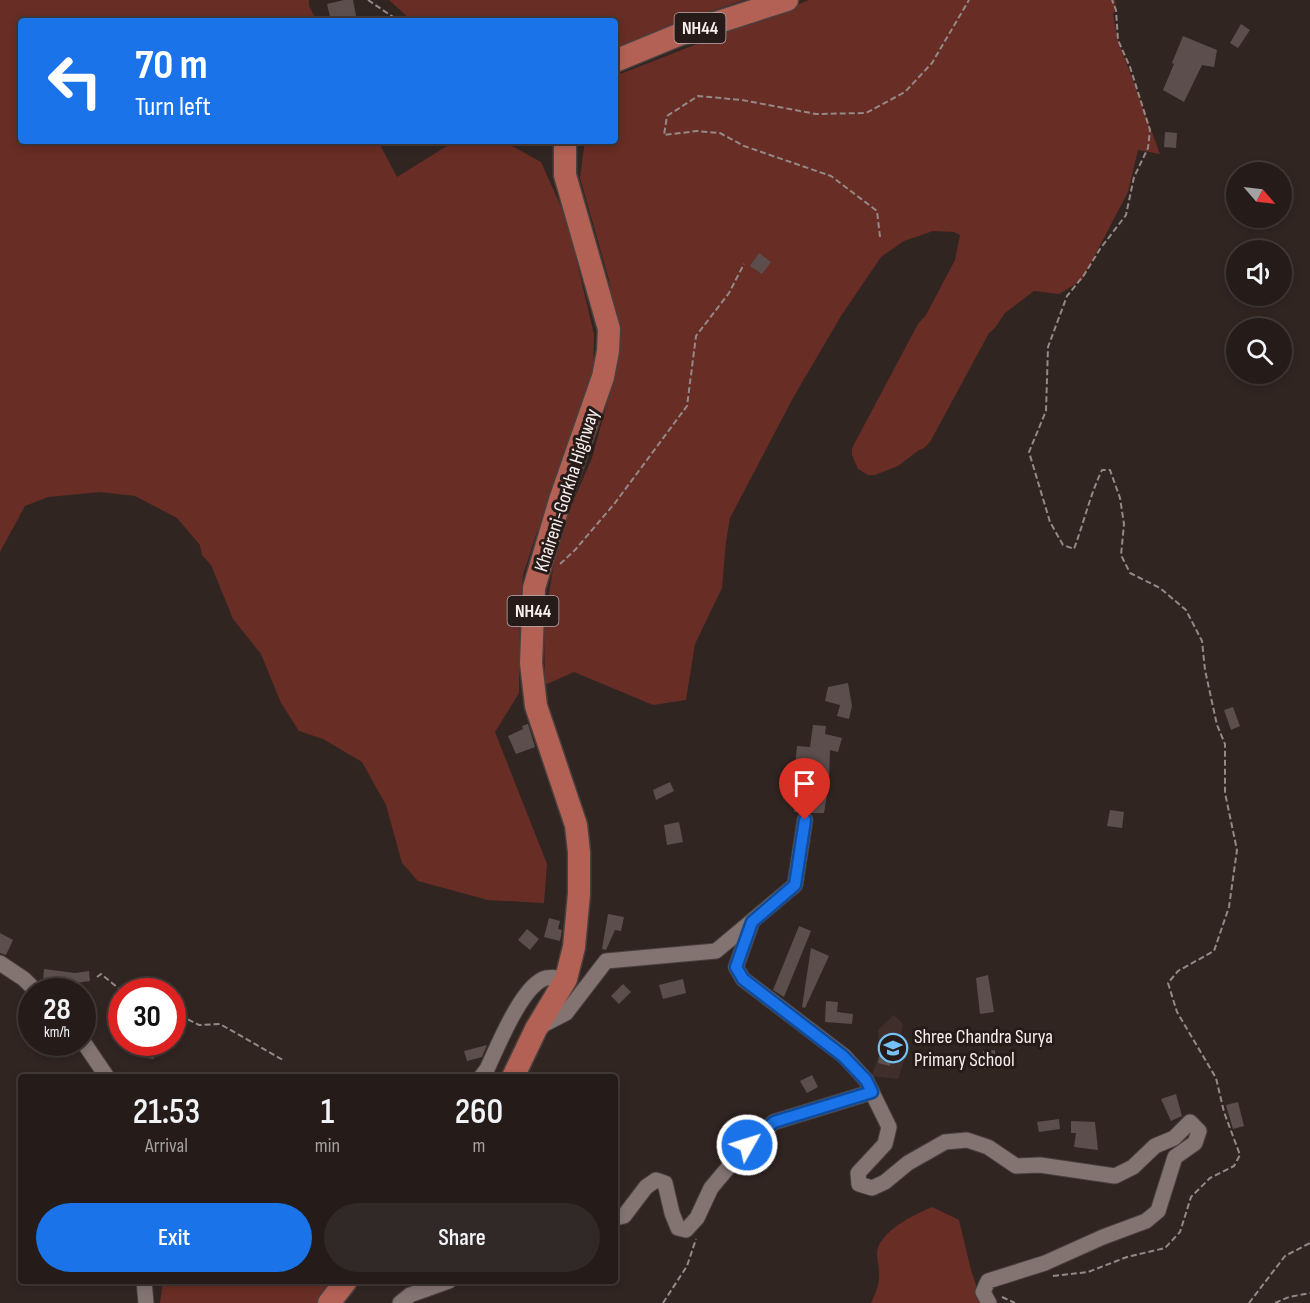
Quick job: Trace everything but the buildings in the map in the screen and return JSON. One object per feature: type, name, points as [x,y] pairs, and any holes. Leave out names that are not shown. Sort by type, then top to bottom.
[{"type":"main road","name":"NH44","points":[[618,60],[678,34],[787,0]]},
{"type":"main road","name":"Khaireni-Gorkha Highway","points":[[514,1074],[536,1029],[566,979],[574,947],[579,894],[579,852],[576,825],[536,706],[531,663],[534,588],[560,500],[603,377],[609,329],[565,175],[565,144]]},
{"type":"main road","points":[[330,1303],[344,1284]]},
{"type":"street","points":[[536,1029],[566,1013],[606,961],[716,951],[795,885],[805,820]]},
{"type":"street","points":[[752,922],[736,967],[743,979],[843,1056],[866,1080],[889,1127],[885,1144],[858,1173],[859,1184],[872,1188],[885,1182],[908,1163],[945,1142],[968,1140],[988,1147],[1016,1166],[1040,1165],[1115,1176],[1133,1167],[1155,1146],[1174,1138],[1190,1122],[1199,1131],[1195,1143],[1175,1157],[1158,1211],[1146,1221],[1102,1237],[1045,1263],[988,1281],[983,1292],[989,1303]]},
{"type":"street","points":[[0,963],[22,978]]},
{"type":"street","points":[[484,1074],[515,1012],[532,986],[545,978],[566,979]]},
{"type":"street","points":[[93,1056],[105,1074]]},
{"type":"street","points":[[618,1217],[624,1216],[646,1187],[656,1179],[665,1183],[678,1228],[686,1230],[696,1218],[711,1188],[747,1145],[774,1122],[872,1092]]},
{"type":"street","points":[[144,1284],[146,1303]]},
{"type":"street","points":[[400,1303],[410,1295],[441,1284]]},
{"type":"path","points":[[368,0],[395,18]]},
{"type":"path","points":[[880,237],[877,211],[831,176],[744,146],[720,133],[697,130],[664,135],[667,116],[698,96],[742,100],[816,114],[866,114],[905,92],[932,63],[969,0]]},
{"type":"path","points":[[1047,1275],[1088,1272],[1127,1257],[1165,1248],[1179,1232],[1191,1197],[1210,1178],[1234,1166],[1240,1155],[1224,1112],[1216,1078],[1177,1012],[1168,983],[1178,971],[1214,951],[1229,907],[1237,850],[1225,793],[1225,744],[1217,725],[1205,670],[1202,641],[1186,610],[1160,588],[1130,573],[1121,555],[1120,498],[1110,470],[1102,470],[1093,488],[1088,511],[1074,549],[1063,545],[1050,522],[1029,452],[1046,411],[1048,347],[1067,296],[1084,276],[1100,249],[1126,215],[1134,177],[1148,148],[1150,130],[1130,67],[1118,40],[1116,10],[1112,0]]},
{"type":"path","points":[[558,565],[575,550],[615,503],[687,406],[696,336],[729,293],[744,264]]},
{"type":"path","points":[[97,977],[101,974],[108,980]]},
{"type":"path","points":[[186,1018],[199,1025],[220,1024],[283,1060]]},
{"type":"path","points":[[663,1303],[687,1266],[697,1237]]},
{"type":"path","points":[[1249,1303],[1261,1291],[1285,1256],[1310,1243]]},
{"type":"path","points":[[1275,1303],[1289,1297],[1310,1293]]},
{"type":"shaded area","points":[[0,0],[309,0],[309,6],[315,18],[18,18],[18,144],[380,144],[397,177],[450,144],[508,144],[541,162],[567,220],[594,334],[593,387],[548,517],[537,532],[523,575],[520,607],[519,693],[495,732],[547,864],[544,903],[488,900],[418,881],[402,863],[386,805],[362,762],[323,739],[299,731],[281,703],[261,654],[233,619],[211,565],[202,555],[200,545],[177,518],[135,496],[100,492],[48,497],[25,506],[0,552]]},
{"type":"shaded area","points":[[389,0],[744,0],[697,16],[618,51],[618,18],[409,18]]},
{"type":"shaded area","points":[[809,0],[1115,0],[1116,10],[1113,14],[1118,40],[1160,154],[1138,150],[1128,192],[1082,280],[1059,294],[1034,291],[1005,313],[989,333],[930,442],[898,466],[875,475],[868,475],[858,469],[852,455],[852,448],[955,260],[960,235],[954,232],[933,231],[904,241],[881,257],[841,316],[793,398],[730,518],[722,588],[695,644],[686,700],[653,705],[574,672],[545,685],[544,626],[558,536],[592,458],[618,363],[609,280],[580,178],[585,144],[618,144],[618,75]]},
{"type":"shaded area","name":"Shree Chandra Surya Primary School","points":[[894,1015],[903,1024],[901,1036],[910,1043],[898,1079],[872,1076],[879,1054],[878,1030]]},
{"type":"shaded area","points":[[932,1207],[959,1220],[982,1303],[871,1303],[879,1280],[877,1253],[879,1245],[898,1225]]},
{"type":"shaded area","points":[[163,1284],[331,1284],[317,1303],[160,1303]]},
{"type":"place","name":"Shree Chandra Surya Primary School","points":[[893,1048]]},
{"type":"route","points":[[747,1145],[774,1122],[872,1092],[866,1080],[843,1056],[743,979],[736,967],[752,922],[795,885],[805,820]]}]
